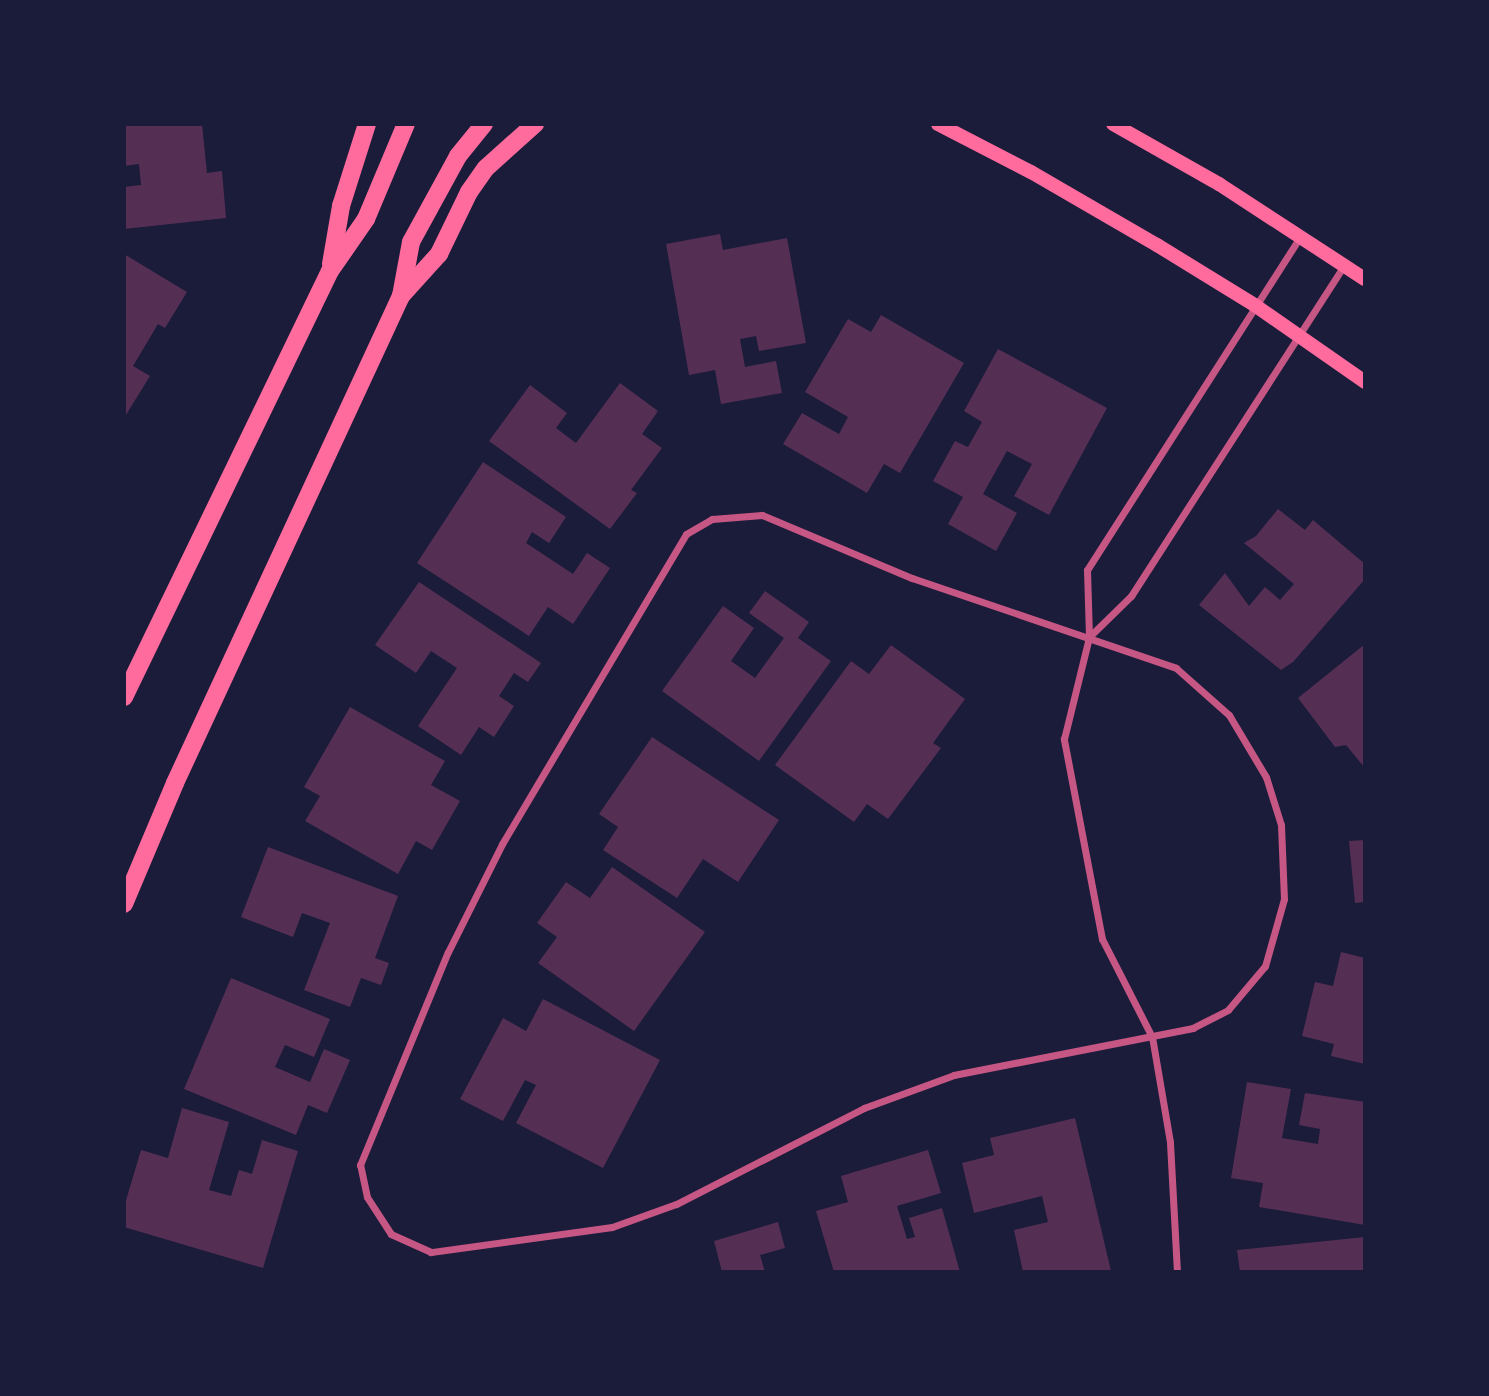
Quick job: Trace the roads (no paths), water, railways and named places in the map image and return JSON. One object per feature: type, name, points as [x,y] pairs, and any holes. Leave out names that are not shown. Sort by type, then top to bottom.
[{"type":"main road","points":[[330,271],[341,206],[367,124]]},
{"type":"main road","points":[[124,697],[330,271],[366,219],[406,124]]},
{"type":"main road","points":[[124,904],[175,783],[401,296],[411,242],[444,179],[484,124]]},
{"type":"main road","points":[[401,296],[439,254],[469,192],[486,168],[535,124]]},
{"type":"main road","points":[[938,124],[1093,207],[1256,306],[1365,382]]},
{"type":"main road","points":[[1113,124],[1168,153],[1365,279]]},
{"type":"street","points":[[1177,1272],[1170,1142],[1152,1037],[1102,939],[1064,739],[1089,637],[1087,570],[1301,236]]},
{"type":"street","points":[[1089,637],[1130,596],[1345,264]]},
{"type":"street","points":[[762,514],[912,578],[1089,637],[1176,668],[1229,715],[1266,777],[1281,825],[1284,899],[1265,966],[1228,1010],[1193,1028],[954,1075],[864,1108],[676,1204],[612,1227],[431,1252],[391,1234],[367,1197],[360,1165],[448,952],[502,844],[686,534],[712,519],[762,514]]}]
